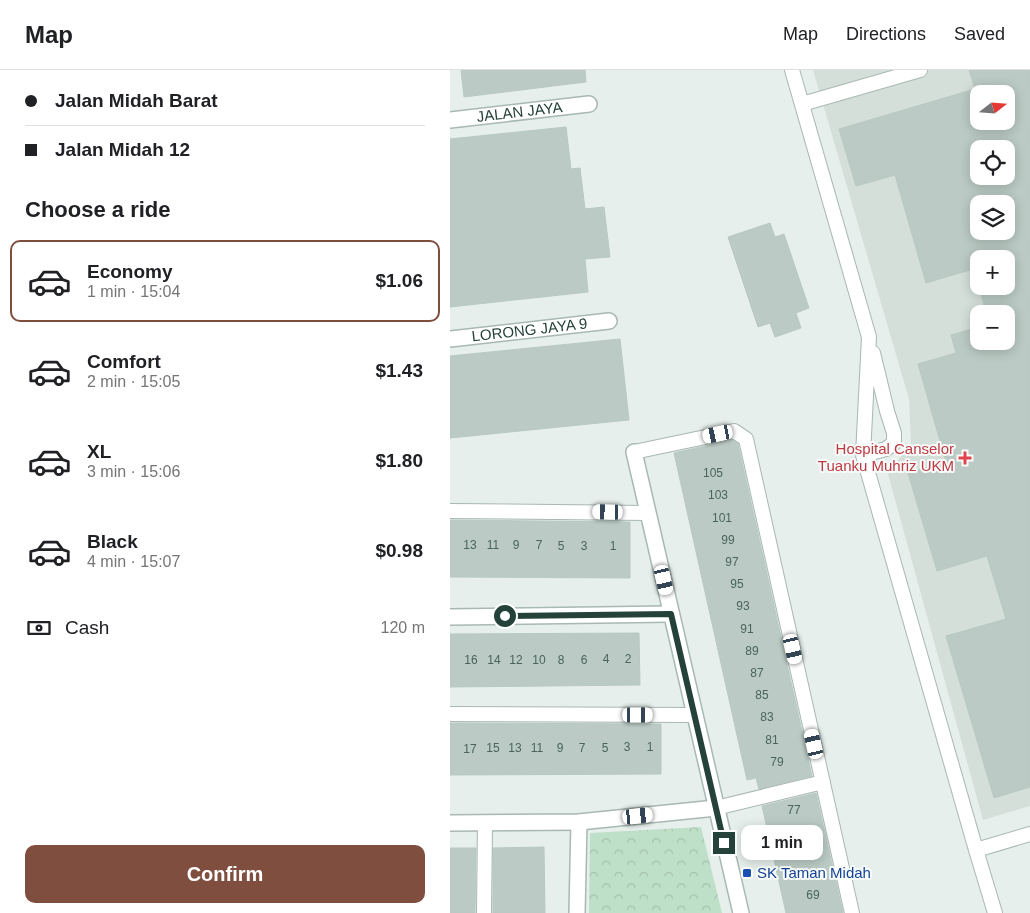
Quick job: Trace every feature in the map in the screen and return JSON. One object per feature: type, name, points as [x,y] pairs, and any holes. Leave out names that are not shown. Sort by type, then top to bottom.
[{"type":"street","name":"JALAN JAYA","points":[[450,120],[589,104]]},
{"type":"street","name":"LORONG JAYA 9","points":[[450,339],[609,321]]},
{"type":"street","points":[[634,452],[740,913]]},
{"type":"street","points":[[450,617],[671,614]]},
{"type":"street","points":[[450,824],[579,822],[716,808]]},
{"type":"street","points":[[577,913],[579,822]]},
{"type":"lane","points":[[792,70],[869,337],[894,433],[894,443],[886,449],[863,455]]},
{"type":"lane","points":[[802,104],[920,70]]},
{"type":"lane","points":[[869,337],[863,455],[994,913]]},
{"type":"lane","points":[[634,452],[734,431],[746,439],[852,913]]},
{"type":"lane","points":[[450,511],[648,512]]},
{"type":"lane","points":[[450,714],[695,715]]},
{"type":"lane","points":[[716,808],[823,782]]},
{"type":"lane","points":[[484,913],[485,823]]},
{"type":"lane","points":[[976,850],[1030,834]]},
{"type":"shaded area","name":"Hospital Canselor Tuanku Muhriz UKM","points":[[813,70],[1030,70],[1030,806],[983,820],[888,474],[911,443],[909,399]]},
{"type":"green space","points":[[701,827],[722,913],[589,913],[590,833]]},
{"type":"building","points":[[461,70],[585,70],[586,82],[464,97]]},
{"type":"building","points":[[969,70],[1030,70],[1030,787],[994,798],[946,636],[1006,619],[987,556],[937,571],[908,473],[946,462],[918,364],[956,353],[951,335],[970,330],[970,350],[1015,350],[1015,305],[984,305],[981,295],[1015,295],[1015,250],[970,250],[970,270],[926,283],[895,175],[856,186],[839,129],[970,90],[970,130],[1015,130],[1015,85],[974,85]]},
{"type":"building","points":[[566,127],[571,169],[580,168],[585,209],[604,207],[610,257],[585,259],[588,292],[450,307],[450,139]]},
{"type":"building","points":[[770,223],[775,237],[784,234],[809,308],[796,313],[801,328],[775,337],[770,323],[758,327],[728,237]]},
{"type":"building","points":[[620,339],[629,420],[450,438],[450,356]]},
{"type":"building","points":[[732,440],[738,444],[812,776],[759,789],[756,778],[747,780],[674,453]]},
{"type":"building","points":[[450,520],[630,522],[630,578],[450,577]]},
{"type":"building","points":[[639,633],[640,685],[450,687],[450,634]]},
{"type":"building","points":[[450,723],[661,724],[661,774],[450,775]]},
{"type":"building","points":[[816,793],[843,913],[786,913],[762,806]]},
{"type":"building","points":[[544,847],[545,913],[493,913],[493,848]]},
{"type":"building","points":[[450,848],[476,848],[475,913],[450,913]]},
{"type":"place","name":"Hospital Canselor Tuanku Muhriz UKM","points":[[965,458]]},
{"type":"place","name":"SK Taman Midah","points":[[747,873]]},
{"type":"route","points":[[505,616],[671,614],[724,843]]}]
